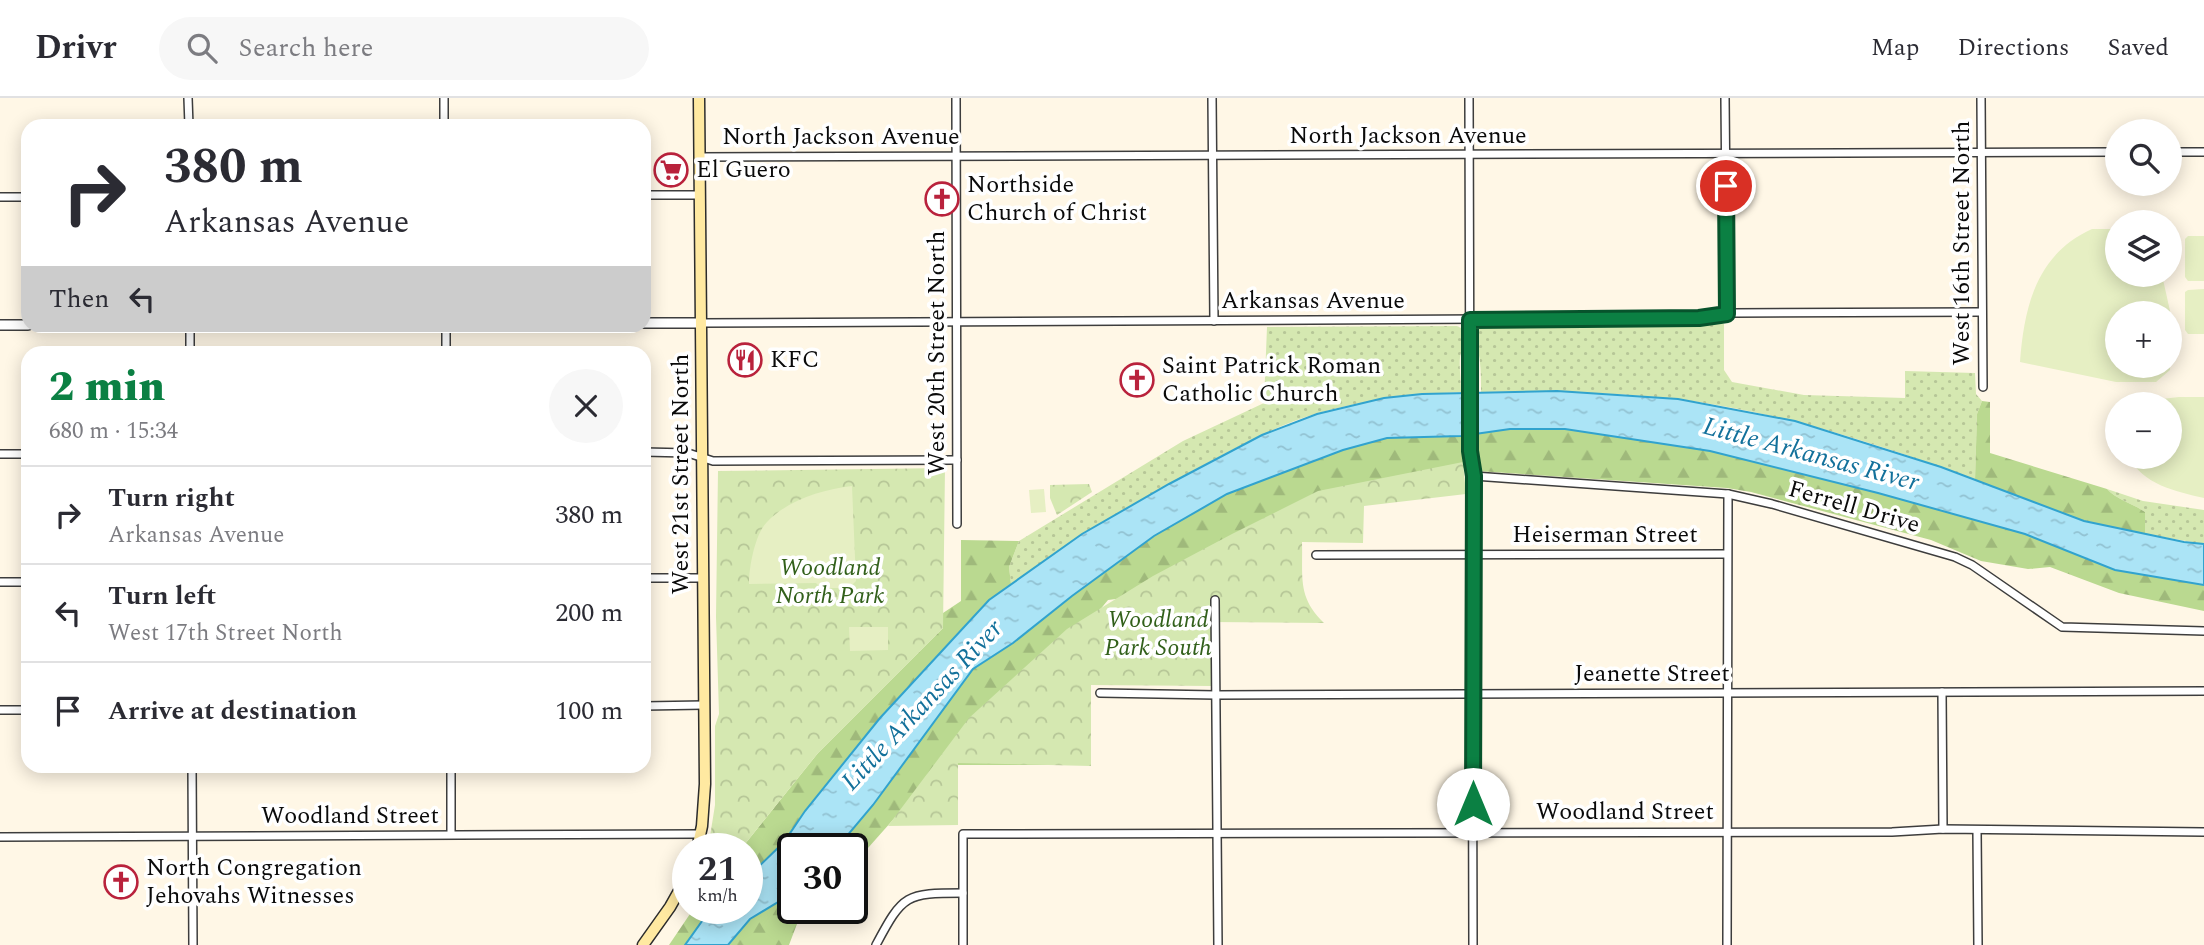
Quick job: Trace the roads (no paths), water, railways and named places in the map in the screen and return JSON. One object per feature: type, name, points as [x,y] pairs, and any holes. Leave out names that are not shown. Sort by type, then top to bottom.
[{"type":"main road","name":"West 21st Street North","points":[[699,98],[705,784],[700,833]]},
{"type":"main road","points":[[643,945],[672,903]]},
{"type":"street","points":[[188,98],[188,119]]},
{"type":"street","points":[[444,98],[444,119]]},
{"type":"street","name":"West 20th Street North","points":[[956,98],[957,524]]},
{"type":"street","points":[[1212,98],[1213,321]]},
{"type":"street","points":[[1469,98],[1470,451],[1474,476],[1473,945]]},
{"type":"street","points":[[1725,98],[1727,314]]},
{"type":"street","name":"West 16th Street North","points":[[1981,98],[1983,387]]},
{"type":"street","name":"North Jackson Avenue","points":[[699,157],[2105,152]]},
{"type":"street","points":[[2182,152],[2204,152]]},
{"type":"street","points":[[651,195],[700,195]]},
{"type":"street","points":[[0,197],[21,197]]},
{"type":"street","name":"Arkansas Avenue","points":[[651,323],[1470,320],[1982,312]]},
{"type":"street","points":[[0,326],[21,325]]},
{"type":"street","points":[[651,452],[688,453],[713,461],[957,460]]},
{"type":"street","points":[[0,454],[21,454]]},
{"type":"street","name":"Ferrell Drive","points":[[1474,476],[1728,494],[1772,504],[1955,557],[1972,565],[2062,627],[2204,631]]},
{"type":"street","points":[[1727,945],[1728,494]]},
{"type":"street","name":"Heiserman Street","points":[[1316,555],[1727,554]]},
{"type":"street","points":[[651,578],[703,578]]},
{"type":"street","points":[[0,582],[21,582]]},
{"type":"street","points":[[1215,600],[1218,945]]},
{"type":"street","name":"Jeanette Street","points":[[1100,693],[1216,695],[2204,691]]},
{"type":"street","points":[[1942,692],[1942,830]]},
{"type":"street","points":[[651,706],[704,705]]},
{"type":"street","points":[[0,710],[21,710]]},
{"type":"street","points":[[192,773],[193,945]]},
{"type":"street","points":[[451,773],[451,834]]},
{"type":"street","name":"Woodland Street","points":[[963,893],[962,834],[1942,830],[2204,832]]},
{"type":"street","points":[[1977,831],[1978,945]]},
{"type":"street","name":"Woodland Street","points":[[0,837],[672,834]]},
{"type":"street","points":[[876,945],[893,916],[908,898],[926,894],[963,893],[963,945]]},
{"type":"water","name":"Little Arkansas River","points":[[1557,391],[1678,399],[1795,421],[1941,467],[2084,521],[2204,544],[2204,585],[2115,570],[2025,534],[1878,493],[1710,451],[1565,429],[1510,429],[1461,436],[1387,438],[1343,450],[1227,494],[1154,536],[1013,643],[973,669],[849,833],[790,833],[880,718],[989,600],[1082,534],[1262,435],[1317,414],[1384,398],[1422,394]]},
{"type":"water","points":[[777,849],[777,903],[763,911],[763,862]]},
{"type":"water","points":[[700,924],[746,924],[728,945],[685,945]]},
{"type":"place","name":"El Guero","points":[[671,170]]},
{"type":"place","name":"Northside Church of Christ","points":[[942,199]]},
{"type":"place","name":"KFC","points":[[745,360]]},
{"type":"place","name":"Saint Patrick Roman Catholic Church","points":[[1137,380]]},
{"type":"place","name":"North Congregation Jehovahs Witnesses","points":[[121,882]]},
{"type":"park label","name":"Woodland North Park","points":[[830,582]]},
{"type":"park label","name":"Woodland Park South","points":[[1158,634]]}]
